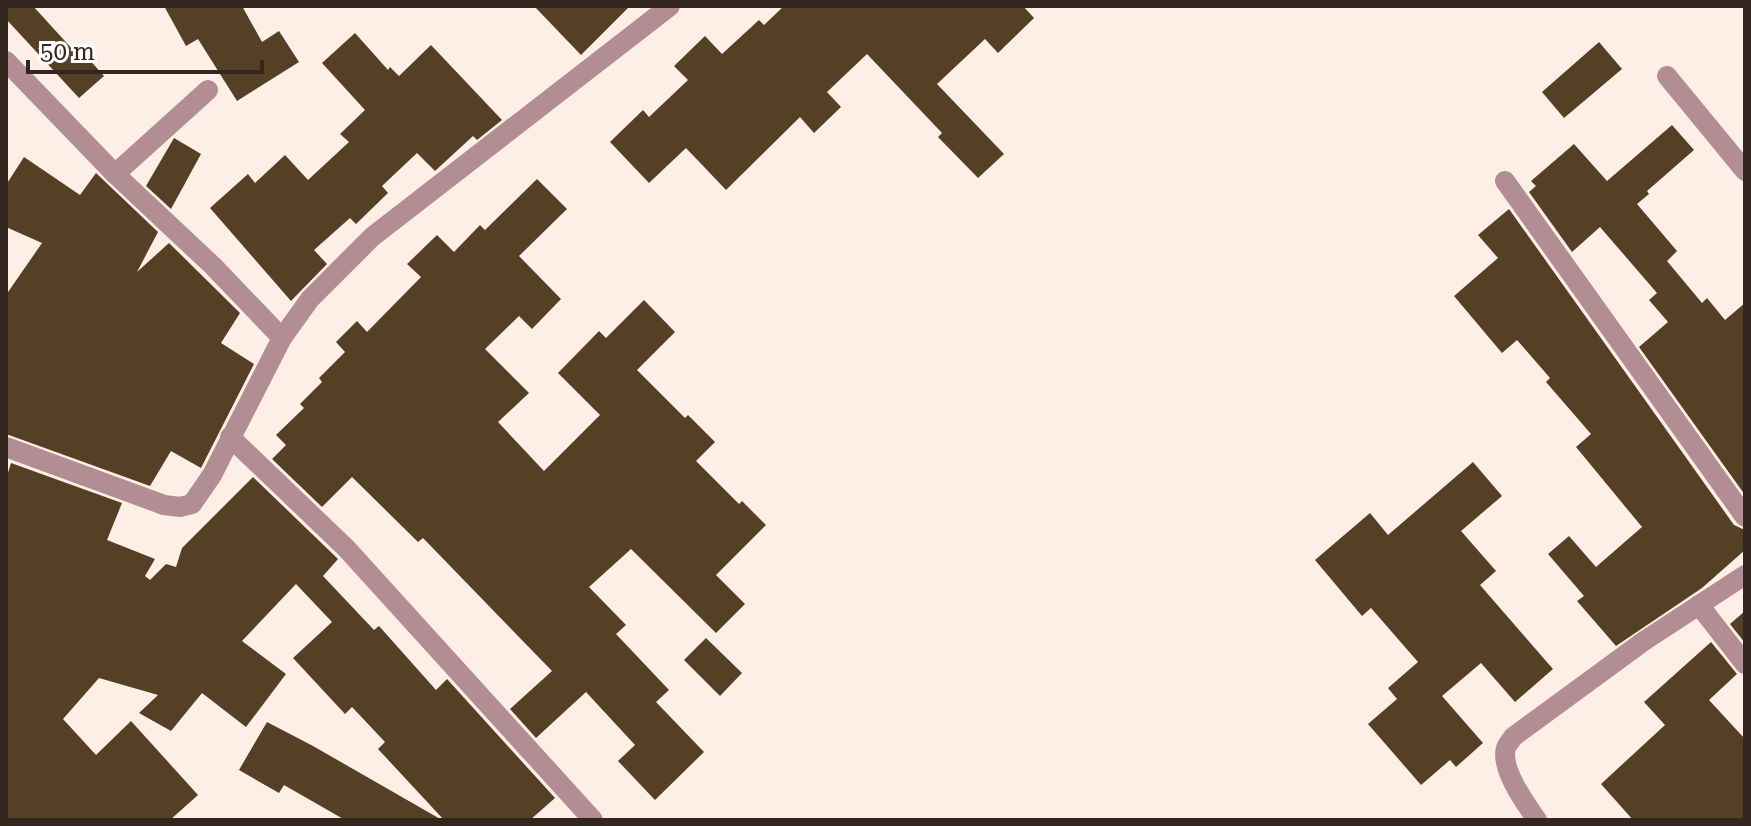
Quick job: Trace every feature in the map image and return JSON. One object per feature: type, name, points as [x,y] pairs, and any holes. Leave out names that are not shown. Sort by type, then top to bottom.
[{"type":"street","points":[[6,447],[164,505],[180,507],[192,504],[203,491],[282,338],[310,299],[372,237],[670,6]]},
{"type":"street","points":[[6,61],[115,174],[213,266],[282,338]]},
{"type":"street","points":[[1667,76],[1745,171]]},
{"type":"street","points":[[115,174],[208,90]]},
{"type":"street","points":[[1505,181],[1745,517]]},
{"type":"street","points":[[230,437],[346,548],[593,820]]},
{"type":"street","points":[[1537,820],[1513,782],[1506,762],[1506,749],[1513,737],[1644,641],[1745,575]]},
{"type":"street","points":[[1699,605],[1745,664]]},
{"type":"building","points":[[6,6],[33,6],[74,51],[78,47],[104,76],[79,98],[6,19]]},
{"type":"building","points":[[164,6],[242,6],[262,42],[279,31],[299,62],[237,101],[198,39],[186,46]]},
{"type":"building","points":[[534,6],[630,6],[581,55]]},
{"type":"building","points":[[784,6],[1023,6],[1034,18],[998,53],[985,39],[937,84],[1004,154],[978,178],[938,137],[942,133],[867,54],[827,92],[841,107],[814,133],[800,117],[726,190],[686,148],[649,183],[610,142],[643,110],[649,117],[688,80],[674,66],[705,36],[722,54],[759,20],[764,25]]},
{"type":"building","points":[[355,33],[388,70],[390,67],[399,76],[431,45],[502,120],[477,140],[473,136],[435,171],[417,153],[382,186],[388,193],[356,224],[350,218],[314,250],[327,264],[291,301],[210,208],[248,174],[255,183],[285,155],[308,180],[349,142],[340,134],[365,110],[322,63]]},
{"type":"building","points":[[1599,42],[1622,69],[1564,118],[1542,92]]},
{"type":"building","points":[[1672,125],[1694,150],[1647,191],[1649,194],[1637,204],[1677,251],[1667,261],[1702,303],[1707,298],[1725,320],[1745,303],[1745,495],[1639,347],[1668,322],[1649,300],[1657,293],[1600,227],[1572,252],[1529,192],[1536,186],[1531,181],[1574,144],[1607,181]]},
{"type":"building","points":[[174,138],[201,154],[171,209],[146,186]]},
{"type":"building","points":[[24,157],[80,195],[96,173],[158,232],[137,272],[169,243],[240,313],[221,343],[254,364],[201,468],[171,451],[150,486],[6,434],[6,295],[42,243],[6,227],[6,185]]},
{"type":"building","points":[[537,179],[567,209],[519,256],[561,299],[532,329],[519,316],[485,349],[529,393],[498,422],[544,471],[600,415],[558,373],[599,331],[606,338],[644,300],[675,332],[637,370],[685,418],[688,415],[715,442],[696,461],[739,504],[742,501],[766,525],[716,575],[745,604],[716,633],[631,549],[589,587],[626,625],[616,634],[669,690],[656,702],[704,752],[655,800],[618,761],[635,745],[586,692],[536,738],[510,709],[552,671],[423,538],[418,542],[352,477],[322,507],[272,459],[286,445],[276,435],[304,408],[300,404],[322,382],[319,378],[345,352],[336,342],[357,321],[367,332],[421,277],[407,264],[437,235],[454,252],[480,225],[485,230]]},
{"type":"building","points":[[1509,209],[1734,525],[1745,530],[1745,550],[1702,588],[1616,646],[1577,601],[1584,596],[1548,554],[1569,536],[1596,567],[1642,527],[1576,447],[1591,434],[1546,382],[1550,378],[1517,340],[1502,353],[1454,296],[1498,258],[1478,235]]},
{"type":"building","points":[[1473,462],[1502,496],[1461,531],[1496,571],[1480,585],[1553,669],[1515,702],[1481,663],[1442,696],[1483,743],[1456,767],[1450,760],[1421,785],[1368,724],[1397,699],[1388,688],[1418,662],[1371,608],[1362,616],[1315,560],[1370,513],[1388,535]]},
{"type":"building","points":[[11,463],[122,503],[107,540],[155,559],[145,576],[150,580],[166,564],[176,567],[182,548],[253,477],[338,559],[323,576],[374,630],[379,626],[436,690],[447,679],[555,798],[530,820],[444,820],[378,749],[385,742],[352,707],[345,714],[293,658],[332,622],[296,584],[242,641],[286,674],[246,727],[202,693],[171,731],[139,713],[158,695],[99,678],[63,719],[96,755],[131,721],[198,795],[170,820],[6,820],[6,479]]},
{"type":"building","points":[[1745,611],[1745,643],[1730,624]]},
{"type":"building","points":[[706,638],[742,673],[720,696],[684,660]]},
{"type":"building","points":[[1711,642],[1737,674],[1709,700],[1745,739],[1745,820],[1633,820],[1601,784],[1665,725],[1644,702]]},
{"type":"building","points":[[267,722],[442,820],[345,820],[284,785],[279,793],[239,770]]}]
